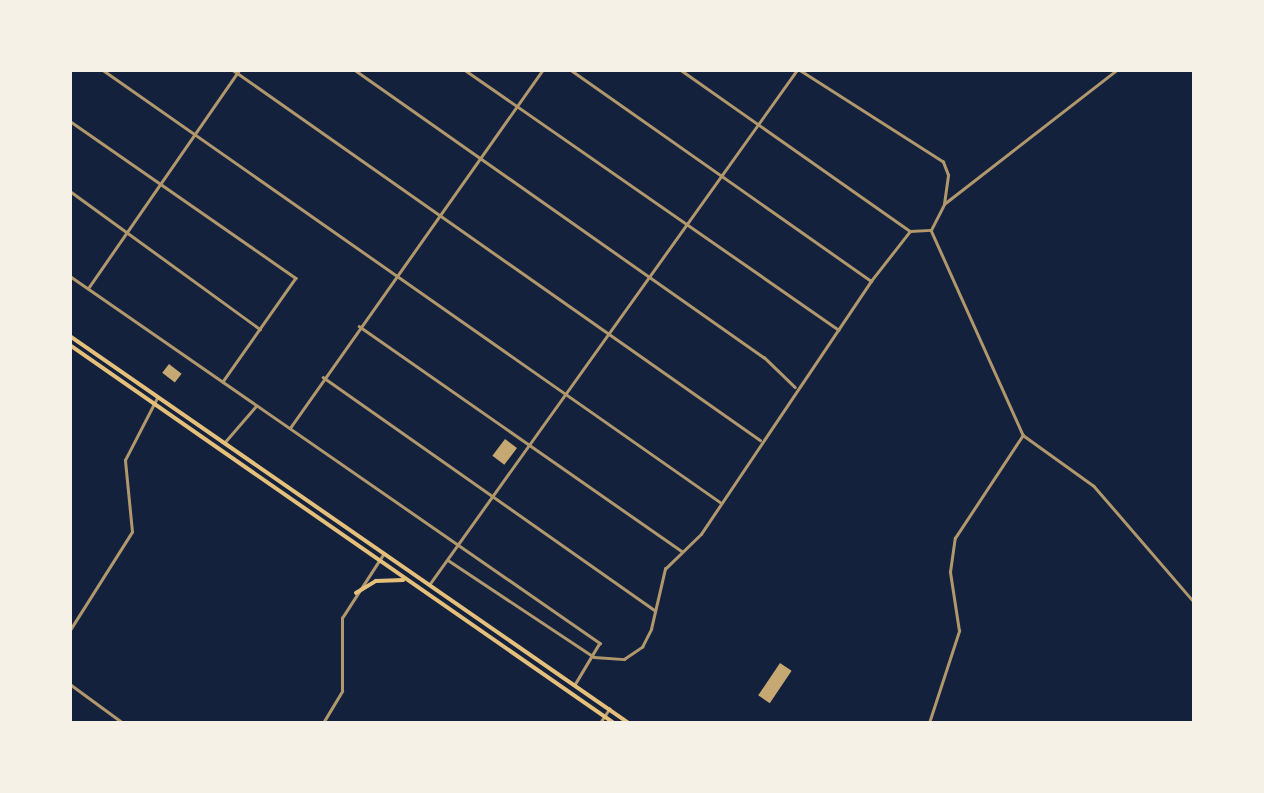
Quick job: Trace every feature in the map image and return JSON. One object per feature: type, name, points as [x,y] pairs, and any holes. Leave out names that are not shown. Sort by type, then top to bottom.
[{"type":"main road","points":[[70,336],[629,723]]},
{"type":"main road","points":[[70,345],[614,723]]},
{"type":"main road","points":[[356,593],[376,581],[407,580]]},
{"type":"street","points":[[103,70],[720,502]]},
{"type":"street","points":[[233,70],[760,440]]},
{"type":"street","points":[[355,70],[652,277],[764,358],[796,387]]},
{"type":"street","points":[[465,70],[839,330]]},
{"type":"street","points":[[290,428],[479,156],[543,70]]},
{"type":"street","points":[[571,70],[872,281]]},
{"type":"street","points":[[681,70],[911,231],[931,230]]},
{"type":"street","points":[[429,585],[798,70],[945,167],[944,204],[931,230]]},
{"type":"street","points":[[944,204],[1116,70]]},
{"type":"street","points":[[89,288],[159,181],[238,71]]},
{"type":"street","points":[[70,121],[296,278],[223,382]]},
{"type":"street","points":[[70,191],[124,234],[260,329]]},
{"type":"street","points":[[931,230],[1023,435],[1094,486],[1194,602]]},
{"type":"street","points":[[448,560],[594,657],[624,659],[642,647],[655,610],[659,583],[681,551],[701,534],[796,387],[911,231]]},
{"type":"street","points":[[70,276],[290,428],[457,548],[600,643],[575,685]]},
{"type":"street","points":[[359,326],[681,551]]},
{"type":"street","points":[[323,377],[655,610]]},
{"type":"street","points":[[70,630],[132,532],[125,460],[158,398]]},
{"type":"street","points":[[224,443],[257,405]]},
{"type":"street","points":[[929,723],[959,631],[950,572],[955,538],[1023,435]]},
{"type":"street","points":[[323,723],[342,691],[342,618],[384,553]]},
{"type":"street","points":[[70,684],[123,723]]},
{"type":"street","points":[[600,723],[609,709]]},
{"type":"building","points":[[169,364],[182,374],[175,383],[162,373]]},
{"type":"building","points":[[505,439],[517,448],[504,465],[492,456]]},
{"type":"building","points":[[780,663],[792,671],[770,703],[758,695]]}]
